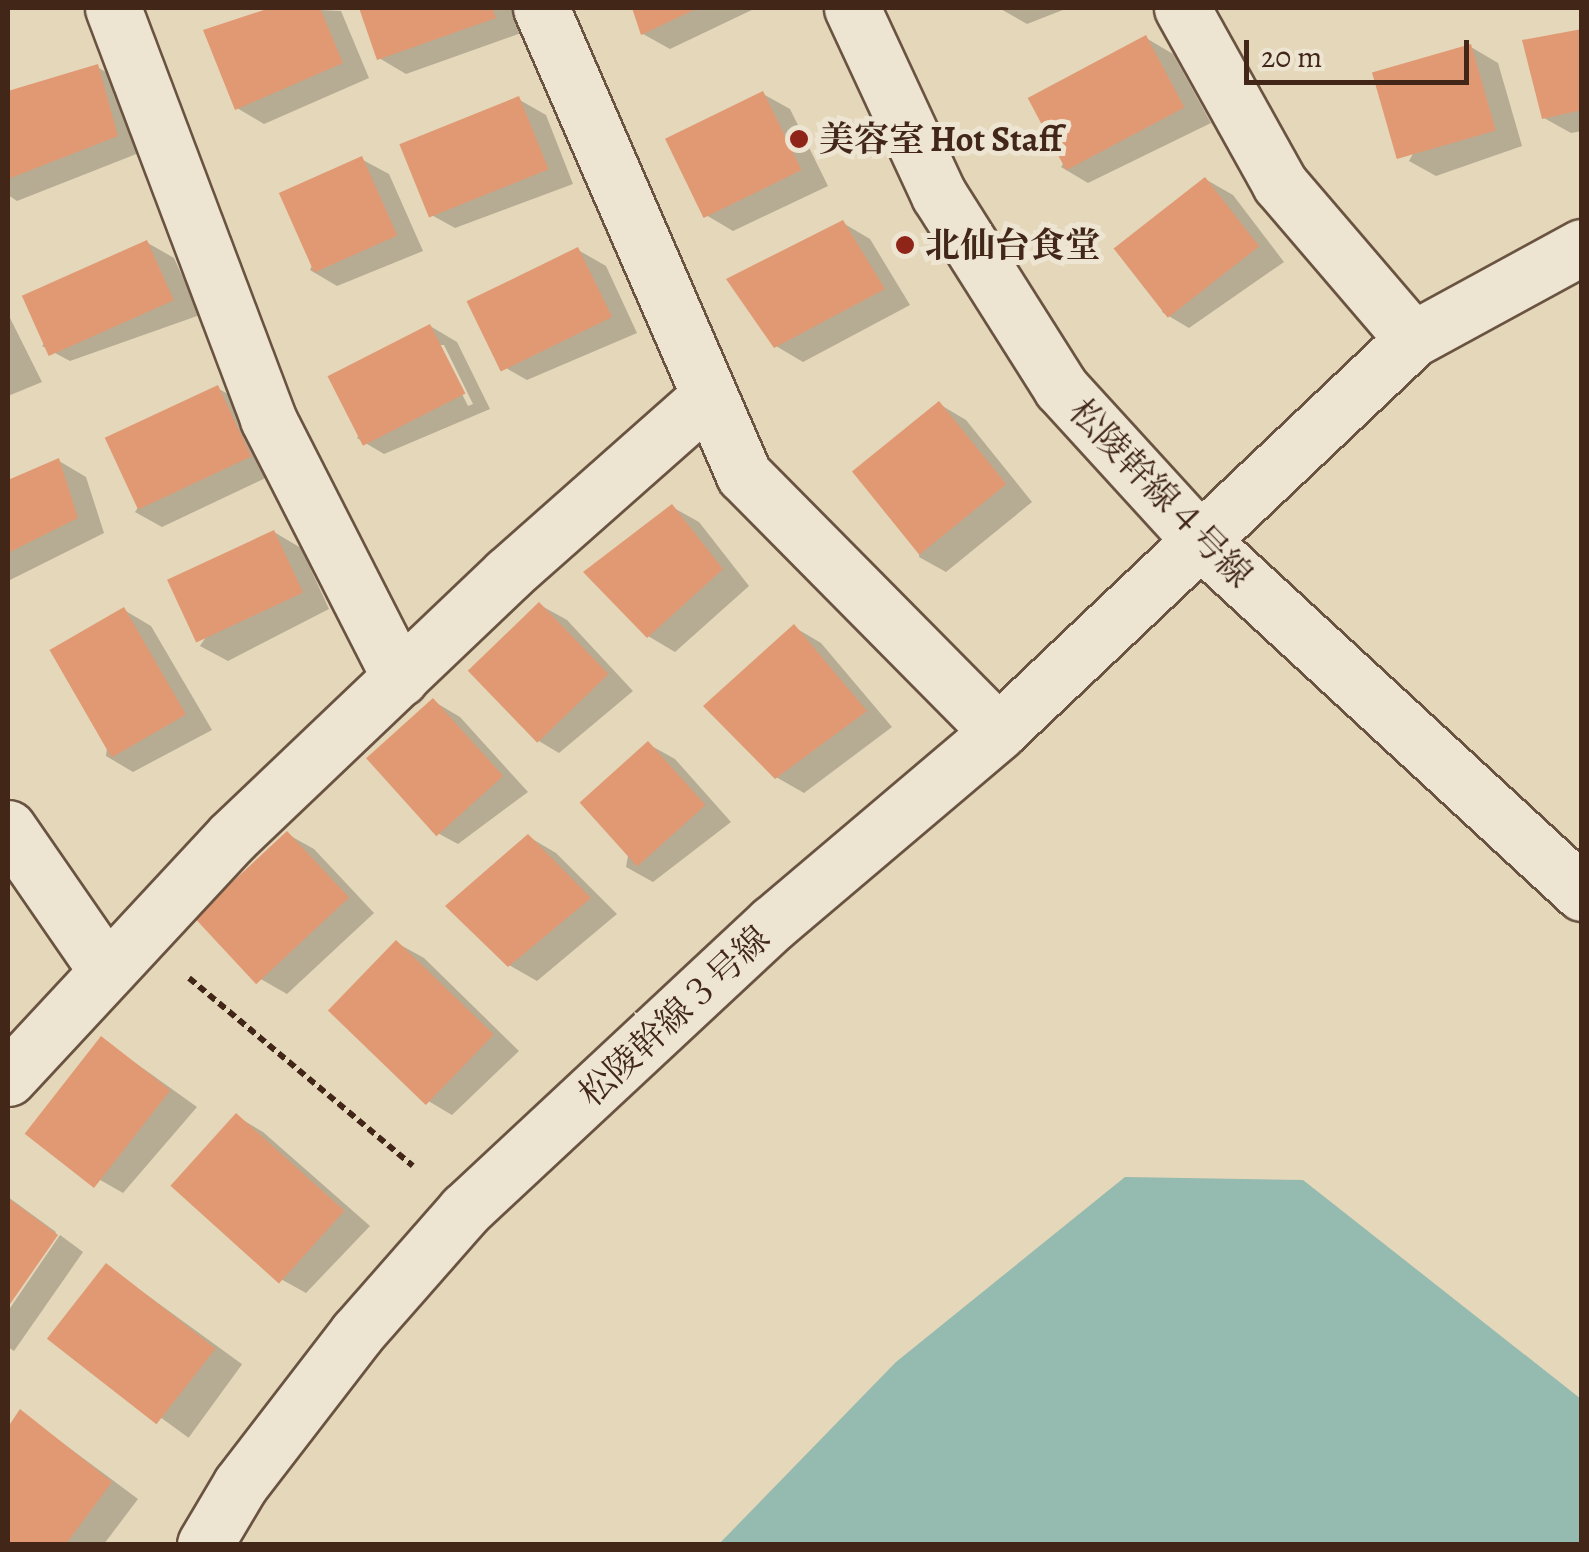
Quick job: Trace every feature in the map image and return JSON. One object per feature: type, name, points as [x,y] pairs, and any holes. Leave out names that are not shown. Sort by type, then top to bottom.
[{"type":"street","points":[[113,8],[268,419],[400,678]]},
{"type":"street","points":[[540,8],[744,475],[998,732]]},
{"type":"street","name":"松陵幹線４号線","points":[[852,8],[939,195],[1061,388],[1198,538],[1582,893]]},
{"type":"street","points":[[1182,8],[1280,184],[1413,339]]},
{"type":"street","name":"松陵幹線３号線","points":[[205,1544],[240,1485],[357,1333],[465,1210],[773,923],[998,732],[1198,538],[1413,339],[1582,246]]},
{"type":"street","points":[[8,1078],[122,953],[400,678],[710,396]]},
{"type":"street","points":[[8,828],[122,953]]},
{"type":"path","points":[[122,953],[465,1210]]},
{"type":"water","points":[[1125,1177],[1303,1180],[1581,1399],[1581,1544],[719,1544],[896,1362]]},
{"type":"building","points":[[270,8],[320,8],[343,63],[235,110],[203,30]]},
{"type":"building","points":[[359,8],[492,8],[496,18],[377,60]]},
{"type":"building","points":[[632,8],[698,8],[641,35]]},
{"type":"building","points":[[1582,29],[1582,110],[1542,119],[1522,40]]},
{"type":"building","points":[[1146,35],[1184,107],[1066,170],[1028,98]]},
{"type":"building","points":[[1471,44],[1496,131],[1397,159],[1372,72]]},
{"type":"building","points":[[98,64],[118,136],[8,179],[8,91]]},
{"type":"building","points":[[763,91],[802,170],[704,218],[665,139]]},
{"type":"building","points":[[519,96],[549,169],[429,218],[399,144]]},
{"type":"building","points":[[362,156],[397,235],[314,272],[279,193]]},
{"type":"building","points":[[1205,177],[1259,246],[1168,318],[1114,248]]},
{"type":"building","points":[[843,220],[885,289],[774,348],[726,279]]},
{"type":"building","points":[[147,240],[174,300],[49,356],[22,296]]},
{"type":"building","points":[[578,247],[612,317],[501,371],[467,301]]},
{"type":"building","points":[[430,324],[465,393],[363,446],[328,376]]},
{"type":"building","points":[[218,385],[251,457],[138,509],[105,438]]},
{"type":"building","points":[[939,401],[1006,484],[919,555],[852,471]]},
{"type":"building","points":[[59,458],[78,518],[8,553],[8,480]]},
{"type":"building","points":[[672,504],[723,569],[647,638],[583,572]]},
{"type":"building","points":[[274,530],[303,593],[196,642],[167,580]]},
{"type":"building","points":[[539,602],[608,674],[537,743],[468,671]]},
{"type":"building","points":[[124,607],[186,714],[112,757],[50,650]]},
{"type":"building","points":[[794,624],[867,711],[775,779],[703,706]]},
{"type":"building","points":[[433,698],[503,776],[436,836],[366,758]]},
{"type":"building","points":[[648,741],[706,805],[637,866],[580,803]]},
{"type":"building","points":[[287,831],[349,898],[256,984],[194,918]]},
{"type":"building","points":[[528,834],[591,898],[508,967],[445,906]]},
{"type":"building","points":[[396,940],[494,1034],[426,1105],[328,1010]]},
{"type":"building","points":[[101,1036],[170,1090],[94,1188],[25,1134]]},
{"type":"building","points":[[236,1113],[344,1211],[279,1284],[170,1186]]},
{"type":"building","points":[[8,1198],[58,1235],[8,1307]]},
{"type":"building","points":[[106,1263],[216,1349],[156,1424],[47,1339]]},
{"type":"building","points":[[20,1409],[112,1482],[66,1544],[8,1543],[8,1427]]},
{"type":"place","name":"美容室 Hot Staff","points":[[799,139]]},
{"type":"place","name":"北仙台食堂","points":[[905,245]]}]
